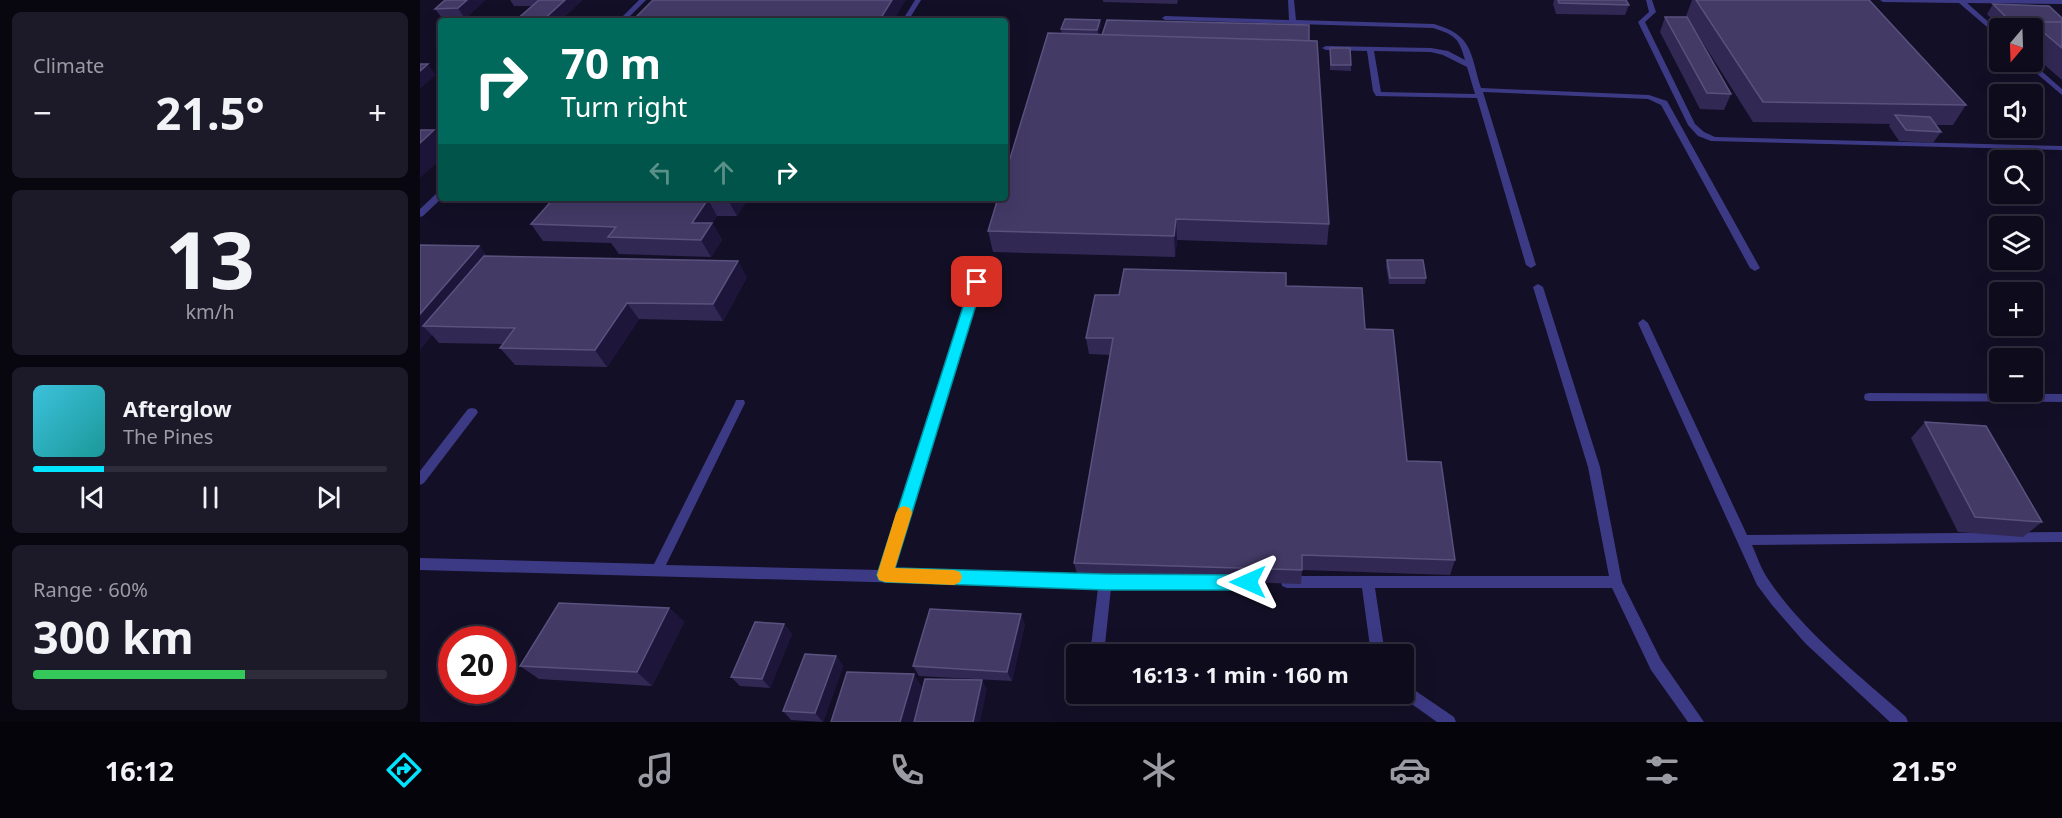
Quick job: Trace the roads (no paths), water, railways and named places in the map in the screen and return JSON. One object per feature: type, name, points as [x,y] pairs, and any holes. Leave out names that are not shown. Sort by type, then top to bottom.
[{"type":"lane","points":[[624,18],[643,0]]},
{"type":"lane","points":[[906,18],[918,0]]},
{"type":"lane","points":[[1291,0],[1293,21]]},
{"type":"lane","points":[[1649,0],[1653,12],[1641,22],[1692,125],[1701,134],[1714,139],[2062,148]]},
{"type":"lane","points":[[1883,0],[2062,2]]},
{"type":"lane","points":[[1961,1],[1989,26]]},
{"type":"lane","points":[[1165,18],[1434,26],[1452,32],[1464,44],[1531,265]]},
{"type":"lane","points":[[1326,48],[1431,50],[1444,53],[1471,66]]},
{"type":"lane","points":[[1370,48],[1377,91],[1386,96],[1480,93],[1649,97],[1664,103],[1755,268]]},
{"type":"lane","points":[[2038,72],[2062,93]]},
{"type":"lane","points":[[420,214],[438,197]]},
{"type":"lane","points":[[885,575],[977,282]]},
{"type":"lane","points":[[1538,287],[1594,467],[1616,582],[1656,665],[1696,722]]},
{"type":"lane","points":[[1643,323],[1762,581],[1782,610],[1810,639],[1901,722]]},
{"type":"lane","points":[[1869,397],[2062,398]]},
{"type":"lane","points":[[658,570],[740,403]]},
{"type":"lane","points":[[420,480],[472,412]]},
{"type":"lane","points":[[1743,540],[2062,537]]},
{"type":"lane","points":[[420,564],[1105,582],[1616,582]]},
{"type":"lane","points":[[1098,644],[1105,582]]},
{"type":"lane","points":[[1368,582],[1376,644]]},
{"type":"lane","points":[[1414,697],[1449,722]]}]
